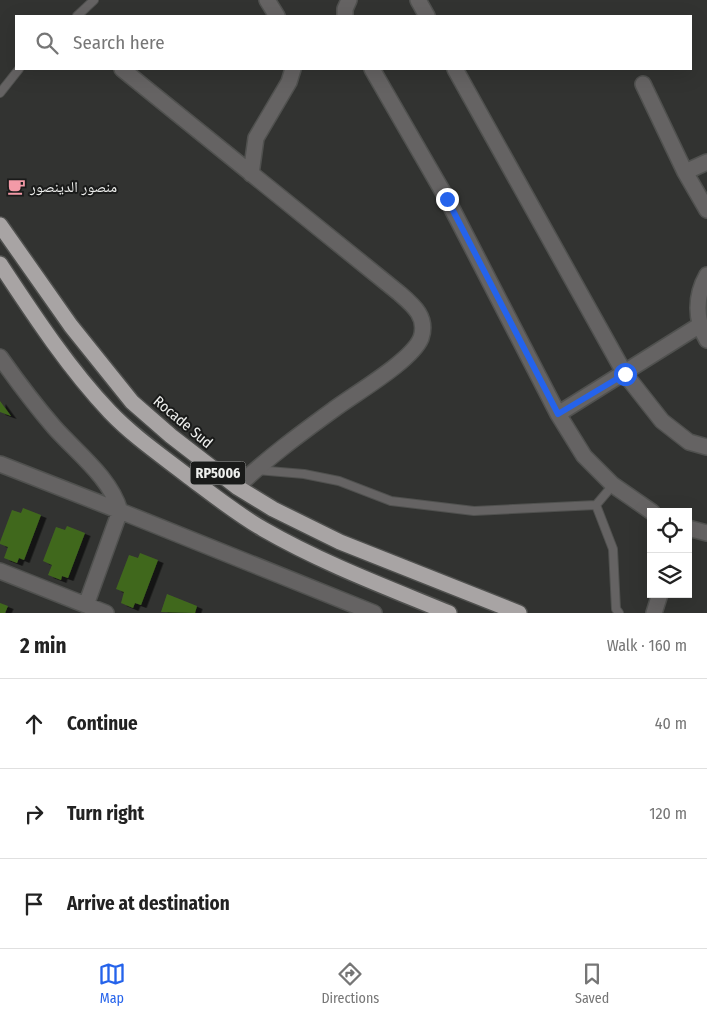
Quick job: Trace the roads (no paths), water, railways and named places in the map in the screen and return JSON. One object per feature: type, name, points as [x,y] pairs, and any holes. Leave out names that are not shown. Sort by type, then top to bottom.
[{"type":"highway","name":"Rocade Sud","points":[[0,225],[71,326],[132,402],[171,436],[237,487],[273,509],[340,542],[519,613]]},
{"type":"highway","name":"RP5006","points":[[0,264],[85,382],[110,412],[151,449],[214,497],[278,537],[326,562],[449,613]]},
{"type":"street","points":[[267,0],[276,15]]},
{"type":"street","points":[[346,15],[345,9],[349,0]]},
{"type":"street","points":[[418,0],[426,15]]},
{"type":"street","points":[[123,70],[415,307],[422,319],[421,339],[406,358],[332,410],[255,470],[237,487]]},
{"type":"street","points":[[251,174],[256,138],[289,82],[293,70]]},
{"type":"street","points":[[373,70],[447,199],[558,414],[584,456],[613,485],[647,509]]},
{"type":"street","points":[[456,70],[625,374],[662,421],[689,442],[707,447]]},
{"type":"street","points":[[644,84],[685,172],[707,210]]},
{"type":"street","points":[[685,172],[707,162]]},
{"type":"street","points":[[707,276],[698,302],[700,324],[707,340]]},
{"type":"street","points":[[558,414],[625,374],[700,324]]},
{"type":"street","points":[[0,357],[32,401],[99,474],[110,489],[120,511],[86,605]]},
{"type":"street","points":[[0,464],[374,613]]},
{"type":"street","points":[[692,529],[707,533]]},
{"type":"street","points":[[0,571],[106,613]]},
{"type":"street","points":[[654,613],[659,598]]},
{"type":"lane","points":[[79,15],[94,0]]},
{"type":"lane","points":[[0,93],[18,70]]},
{"type":"lane","points":[[255,470],[304,474],[339,481],[391,501],[474,511],[596,505],[613,485]]},
{"type":"lane","points":[[596,505],[613,549],[616,609],[619,613]]},
{"type":"place","name":"منصور الدينصور","points":[[16,187]]}]
